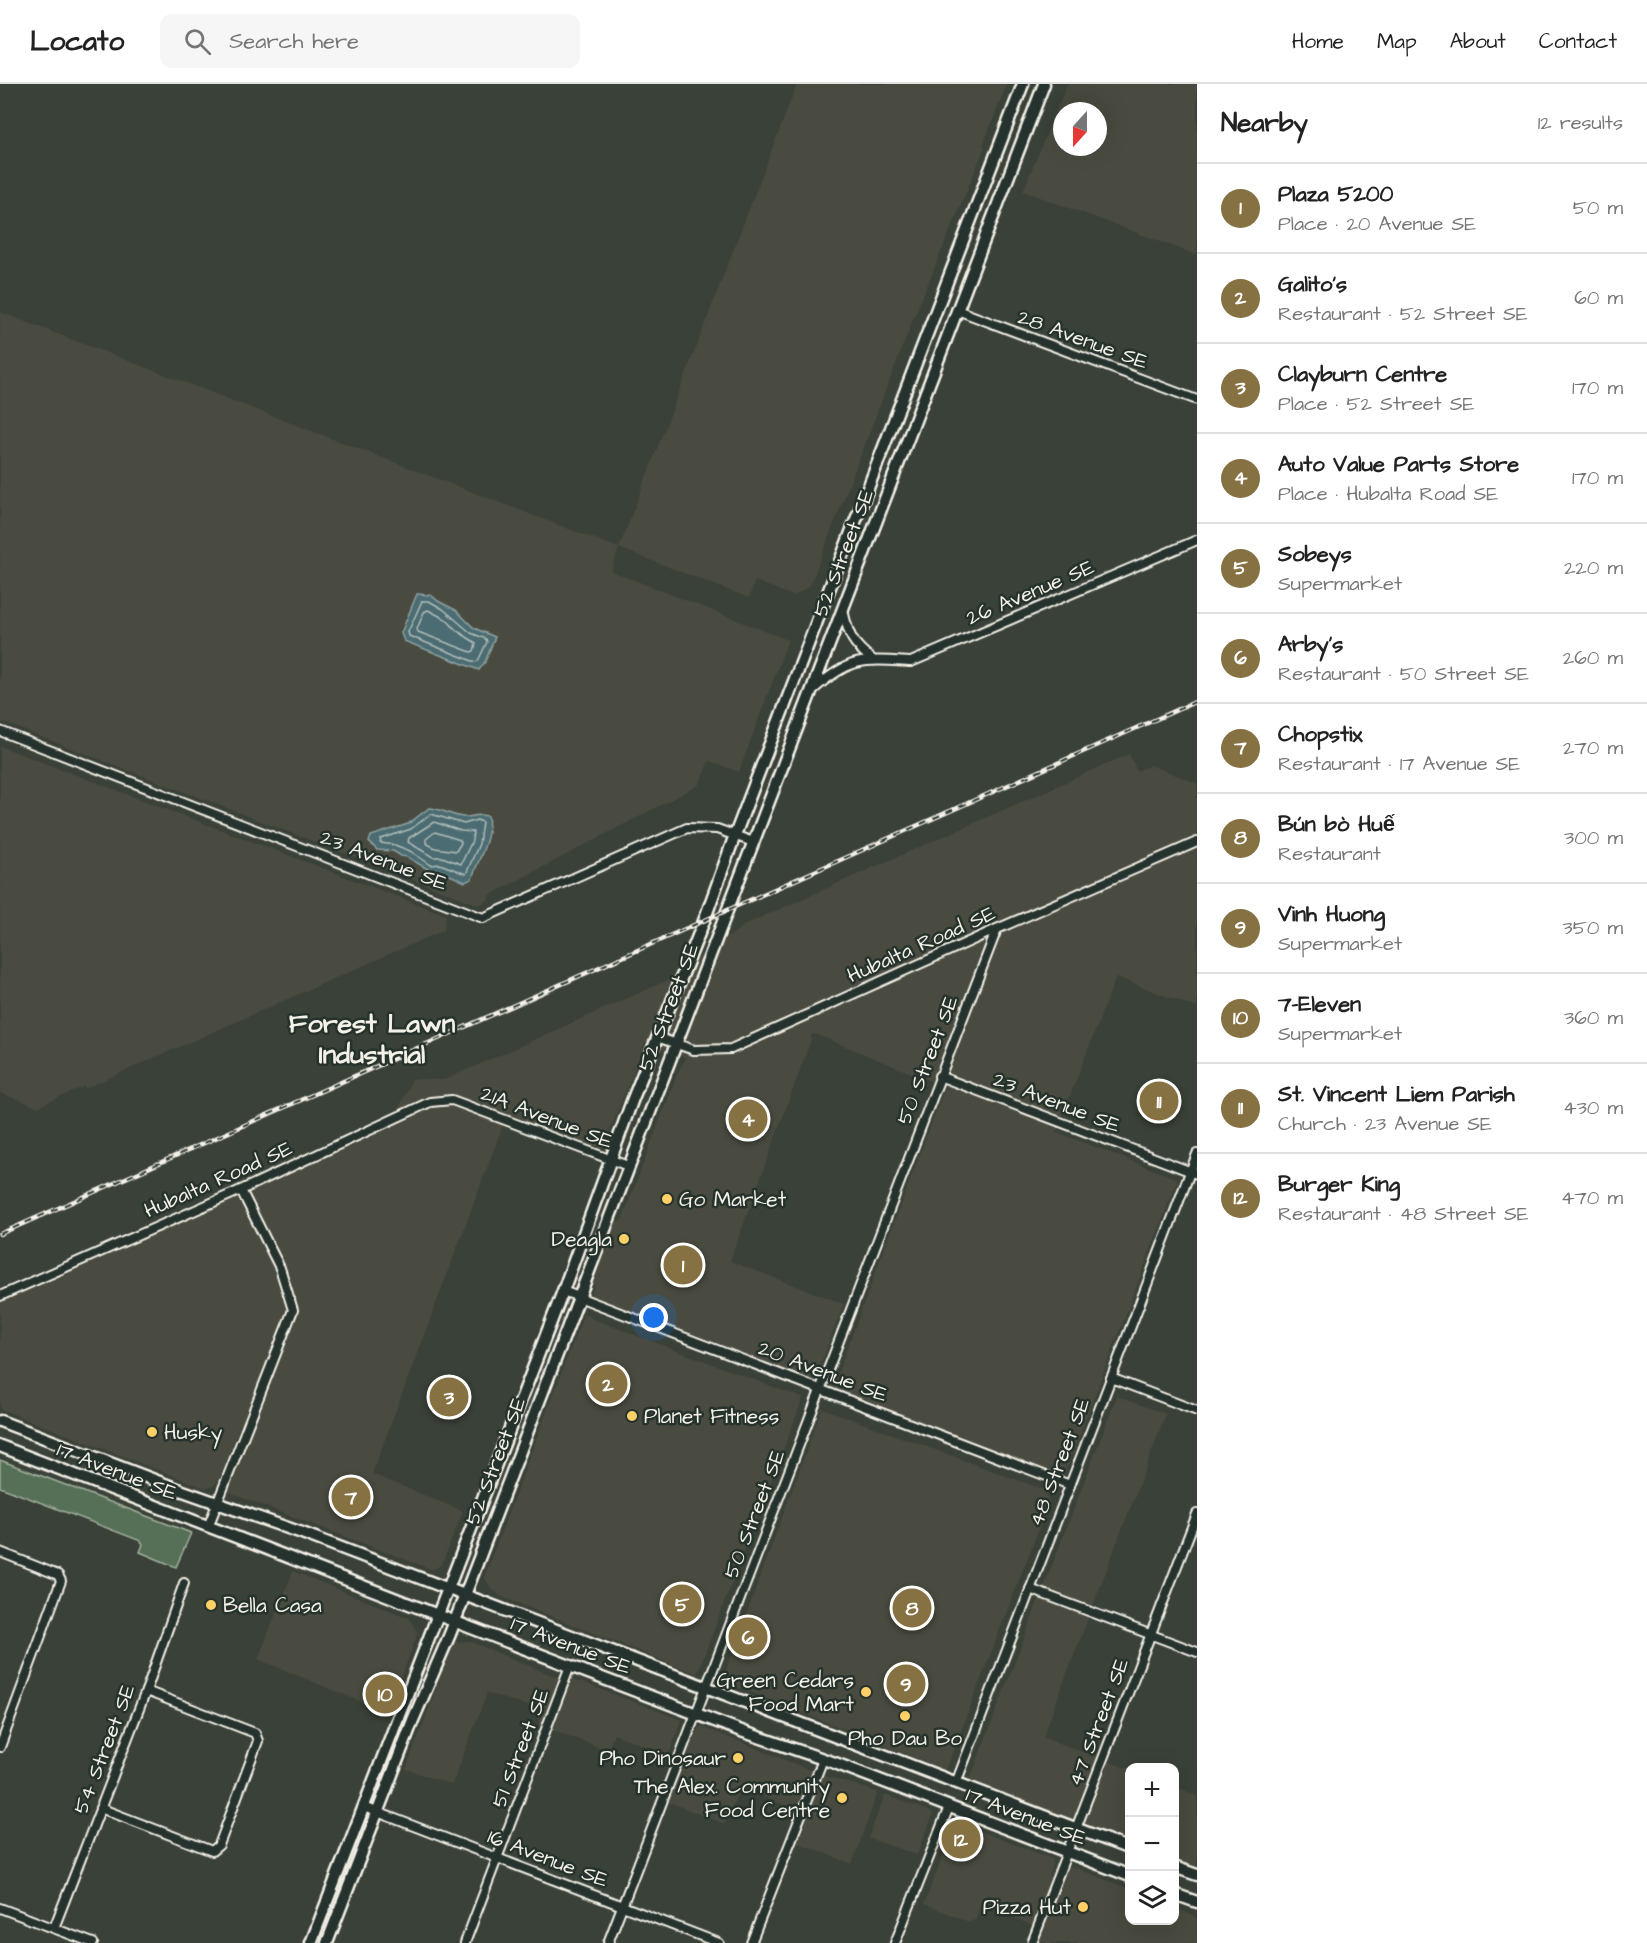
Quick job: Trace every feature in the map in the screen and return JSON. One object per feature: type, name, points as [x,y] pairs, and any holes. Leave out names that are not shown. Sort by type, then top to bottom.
[{"type":"main road","name":"52 Street SE","points":[[311,1943],[439,1615],[563,1291],[610,1160],[704,921],[1023,84]]},
{"type":"main road","name":"52 Street SE","points":[[327,1943],[377,1812],[455,1622],[1044,84]]},
{"type":"main road","name":"17 Avenue SE","points":[[0,1421],[217,1504],[302,1533],[1125,1847]]},
{"type":"main road","name":"17 Avenue SE","points":[[0,1446],[570,1666],[1125,1874]]},
{"type":"main road","points":[[1179,1869],[1197,1875]]},
{"type":"main road","points":[[1179,1895],[1197,1902]]},
{"type":"street","name":"28 Avenue SE","points":[[957,310],[1197,400]]},
{"type":"street","name":"26 Avenue SE","points":[[810,692],[833,672],[858,661],[911,662],[1197,540]]},
{"type":"street","points":[[843,608],[848,632],[855,645],[873,660]]},
{"type":"street","name":"23 Avenue SE","points":[[0,730],[483,918],[687,828],[717,829],[753,842]]},
{"type":"street","name":"Hubalta Road SE","points":[[657,1037],[694,1050],[731,1049],[1197,842]]},
{"type":"street","name":"50 Street SE","points":[[608,1943],[997,929]]},
{"type":"street","name":"23 Avenue SE","points":[[939,1076],[1194,1173]]},
{"type":"street","name":"Hubalta Road SE","points":[[0,1296],[241,1190],[430,1102],[452,1100]]},
{"type":"street","name":"21A Avenue SE","points":[[452,1100],[628,1166]]},
{"type":"street","name":"48 Street SE","points":[[956,1783],[1111,1378],[1194,1173],[1197,1154]]},
{"type":"street","points":[[208,1527],[293,1310],[280,1268],[241,1190]]},
{"type":"street","name":"20 Avenue SE","points":[[563,1291],[1070,1485]]},
{"type":"street","points":[[1111,1378],[1197,1411]]},
{"type":"street","name":"47 Street SE","points":[[1032,1943],[1197,1514]]},
{"type":"street","points":[[0,1552],[58,1575],[61,1581],[0,1747]]},
{"type":"street","name":"54 Street SE","points":[[54,1928],[146,1691],[184,1583]]},
{"type":"street","points":[[1030,1589],[1197,1652]]},
{"type":"street","name":"51 Street SE","points":[[465,1943],[570,1666]]},
{"type":"street","points":[[100,1808],[212,1851],[219,1845],[223,1835],[258,1741],[255,1732],[146,1691]]},
{"type":"street","points":[[751,1943],[823,1759]]},
{"type":"street","name":"16 Avenue SE","points":[[364,1807],[719,1943]]},
{"type":"street","points":[[895,1943],[949,1807]]},
{"type":"street","points":[[0,1908],[93,1943]]},
{"type":"shaded area","points":[[797,84],[1007,84],[983,145],[985,147],[914,317],[810,586],[793,596],[755,581],[749,598],[619,548]]},
{"type":"shaded area","points":[[1067,84],[1197,84],[1197,255],[1023,191],[1053,118],[1053,156],[1107,156],[1107,102],[1060,102]]},
{"type":"shaded area","points":[[0,312],[619,548],[611,571],[788,640],[739,772],[709,761],[699,785],[490,895],[487,901],[479,905],[0,721]]},
{"type":"shaded area","points":[[0,746],[446,915],[444,930],[84,1089],[85,1086],[38,1107],[0,1093]]},
{"type":"shaded area","points":[[1129,754],[1137,771],[1150,765],[1197,783],[1197,1008],[1116,977],[1056,1132],[1178,1179],[1064,1476],[832,1388],[945,1087],[815,1034],[811,1035],[730,1261],[844,1304],[814,1381],[699,1343],[589,1300],[594,1287],[593,1280],[616,1221],[621,1222],[678,1072],[686,1058],[645,1043],[601,1153],[505,1120],[372,1474],[463,1511],[442,1564],[433,1570],[230,1493],[230,1487],[252,1430],[241,1424],[219,1479],[214,1486],[205,1488],[0,1409],[0,1296],[395,1117],[412,1079],[444,1080],[670,979],[746,924]]},
{"type":"shaded area","points":[[584,1313],[593,1319],[803,1398],[697,1674],[502,1597],[491,1588],[484,1577]]},
{"type":"shaded area","points":[[1117,1396],[1166,1414],[1043,1737],[1125,1768],[1125,1840],[970,1779]]},
{"type":"shaded area","points":[[822,1408],[1045,1490],[1049,1502],[946,1770],[722,1681]]},
{"type":"shaded area","points":[[293,1571],[409,1618],[418,1633],[388,1713],[258,1659]]},
{"type":"shaded area","points":[[469,1641],[554,1676],[584,1683],[682,1720],[669,1755],[614,1734],[607,1750],[538,1725],[543,1711],[487,1693],[452,1785],[406,1769],[454,1642]]},
{"type":"shaded area","points":[[700,1726],[828,1777],[878,1792],[852,1864],[791,1840],[801,1811],[740,1788],[725,1824],[663,1800]]},
{"type":"shaded area","points":[[1179,1788],[1197,1796],[1197,1867],[1179,1860]]},
{"type":"shaded area","points":[[885,1795],[931,1812],[933,1815],[917,1855],[868,1838]]},
{"type":"shaded area","points":[[956,1822],[1053,1859],[1041,1921],[1067,1867],[1079,1869],[1125,1887],[1125,1925],[1179,1925],[1179,1909],[1197,1918],[1197,1943],[1032,1943],[1038,1928],[981,1904],[975,1920],[969,1922],[924,1904]]},
{"type":"green space","points":[[0,1460],[191,1533],[176,1567],[140,1552],[143,1544],[141,1541],[0,1487]]},
{"type":"water","points":[[417,594],[431,595],[456,610],[474,628],[495,637],[485,662],[479,670],[404,641],[401,633]]},
{"type":"water","points":[[429,808],[463,817],[488,816],[486,840],[472,879],[465,882],[439,870],[431,871],[393,851],[377,850],[369,842],[371,836],[408,824]]},
{"type":"railway","points":[[0,1234],[1197,701]]},
{"type":"place","name":"St. Vincent Liem Parish","points":[[1159,1101]]},
{"type":"place","name":"Auto Value Parts Store","points":[[748,1119]]},
{"type":"place","name":"Go Market","points":[[667,1199]]},
{"type":"place","name":"Deagla","points":[[624,1239]]},
{"type":"place","name":"Plaza 5200","points":[[683,1265]]},
{"type":"place","name":"Galito's","points":[[608,1384]]},
{"type":"place","name":"Clayburn Centre","points":[[449,1397]]},
{"type":"place","name":"Planet Fitness","points":[[632,1416]]},
{"type":"place","name":"Husky","points":[[152,1432]]},
{"type":"place","name":"Chopstix","points":[[351,1497]]},
{"type":"place","name":"Sobeys","points":[[682,1604]]},
{"type":"place","name":"Bella Casa","points":[[211,1605]]},
{"type":"place","name":"Bún bò Huế","points":[[912,1608]]},
{"type":"place","name":"Arby's","points":[[748,1637]]},
{"type":"place","name":"Vinh Huong","points":[[906,1684]]},
{"type":"place","name":"Green Cedars Food Mart","points":[[866,1692]]},
{"type":"place","name":"7-Eleven","points":[[385,1694]]},
{"type":"place","name":"Pho Dau Bo","points":[[905,1716]]},
{"type":"place","name":"Pho Dinosaur","points":[[738,1758]]},
{"type":"place","name":"The Alex. Community Food Centre","points":[[842,1798]]},
{"type":"place","name":"Burger King","points":[[961,1839]]},
{"type":"place","name":"Pizza Hut","points":[[1083,1907]]},
{"type":"district","name":"Forest Lawn Industrial","points":[[372,1038]]}]
